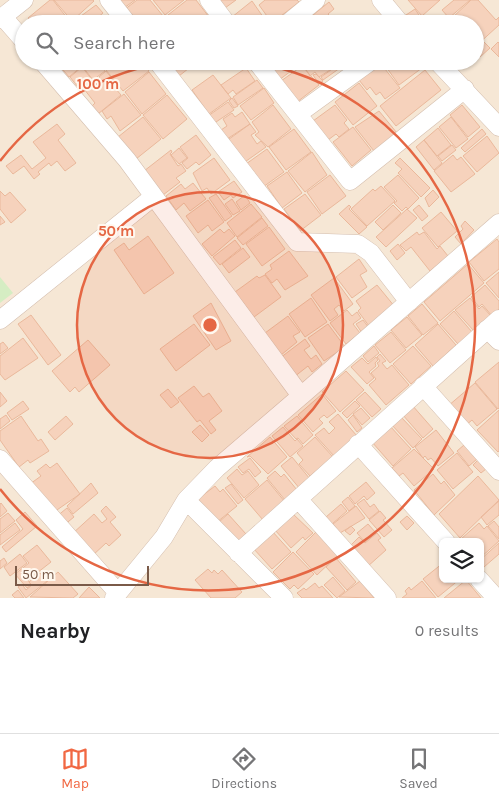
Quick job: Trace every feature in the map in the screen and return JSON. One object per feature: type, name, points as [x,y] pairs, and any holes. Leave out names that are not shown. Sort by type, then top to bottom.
[{"type":"street","points":[[15,32],[2,18],[24,0]]},
{"type":"street","points":[[109,0],[121,15]]},
{"type":"street","points":[[209,0],[220,15]]},
{"type":"street","points":[[298,15],[316,0]]},
{"type":"street","points":[[380,0],[392,15]]},
{"type":"street","points":[[50,70],[127,160],[301,396]]},
{"type":"street","points":[[164,70],[297,242],[358,244],[371,253],[410,302]]},
{"type":"street","points":[[263,70],[350,181],[465,89]]},
{"type":"street","points":[[298,114],[359,70]]},
{"type":"street","points":[[446,70],[499,127]]},
{"type":"street","points":[[0,320],[153,196]]},
{"type":"street","points":[[0,459],[116,595],[164,537],[186,500],[217,468],[499,223]]},
{"type":"street","points":[[238,553],[299,500],[423,386],[495,330]]},
{"type":"street","points":[[423,386],[499,471]]},
{"type":"street","points":[[358,444],[442,538]]},
{"type":"street","points":[[186,500],[284,598]]},
{"type":"street","points":[[299,500],[387,598]]},
{"type":"street","points":[[483,583],[496,598]]},
{"type":"shaded area","points":[[0,0],[499,0],[499,598],[0,598]]},
{"type":"green space","points":[[0,277],[13,293],[0,303]]},
{"type":"building","points":[[50,0],[53,0],[65,15],[32,15]]},
{"type":"building","points":[[54,0],[94,1],[79,15],[67,15]]},
{"type":"building","points":[[119,0],[135,0],[124,8]]},
{"type":"building","points":[[137,0],[150,0],[162,15],[128,15],[124,10]]},
{"type":"building","points":[[153,0],[184,0],[165,15]]},
{"type":"building","points":[[187,0],[196,0],[207,15],[168,15]]},
{"type":"building","points":[[219,0],[236,0],[225,8]]},
{"type":"building","points":[[265,0],[297,0],[299,2],[282,15],[266,15],[259,5]]},
{"type":"building","points":[[408,0],[440,0],[423,15]]},
{"type":"building","points":[[454,0],[470,0],[452,15],[446,15],[442,10]]},
{"type":"building","points":[[471,0],[478,0],[496,20],[499,17],[499,25],[484,39],[484,15],[455,15]]},
{"type":"building","points":[[252,1],[262,15],[234,15]]},
{"type":"building","points":[[329,2],[334,9],[329,15],[313,15]]},
{"type":"building","points":[[96,5],[103,13],[101,15],[82,15]]},
{"type":"building","points":[[415,9],[419,15],[406,15]]},
{"type":"building","points":[[484,42],[490,48],[484,53]]},
{"type":"building","points":[[499,43],[499,57],[491,49]]},
{"type":"building","points":[[63,70],[77,70],[69,77]]},
{"type":"building","points":[[78,70],[84,70],[93,81],[81,91],[70,77]]},
{"type":"building","points":[[85,70],[104,70],[105,71],[93,80]]},
{"type":"building","points":[[106,70],[148,70],[149,71],[123,91]]},
{"type":"building","points":[[175,70],[187,70],[179,76]]},
{"type":"building","points":[[243,70],[247,70],[255,81],[236,94],[233,90],[228,94],[221,85]]},
{"type":"building","points":[[272,70],[292,70],[279,80]]},
{"type":"building","points":[[296,70],[306,70],[319,85],[297,102],[281,81]]},
{"type":"building","points":[[306,70],[330,70],[319,77],[315,72],[310,76]]},
{"type":"building","points":[[331,70],[337,70],[323,80],[321,77]]},
{"type":"building","points":[[373,70],[386,70],[400,88],[385,99],[380,92],[376,95],[370,87],[367,90],[359,80]]},
{"type":"building","points":[[388,70],[419,70],[399,85]]},
{"type":"building","points":[[425,70],[441,90],[396,126],[380,106]]},
{"type":"building","points":[[106,71],[113,80],[110,82],[121,95],[98,114],[92,106],[95,103],[84,89],[96,79],[99,82],[102,80],[99,77]]},
{"type":"building","points":[[149,72],[166,94],[142,114],[125,92]]},
{"type":"building","points":[[316,74],[323,81],[319,84],[313,75]]},
{"type":"building","points":[[213,75],[231,98],[209,114],[192,90]]},
{"type":"building","points":[[257,80],[263,88],[238,105],[233,97]]},
{"type":"building","points":[[359,83],[377,106],[353,125],[335,102]]},
{"type":"building","points":[[264,88],[274,103],[251,120],[240,106]]},
{"type":"building","points":[[124,94],[141,115],[120,131],[111,116],[107,119],[102,111]]},
{"type":"building","points":[[167,95],[187,119],[163,139],[143,115]]},
{"type":"building","points":[[232,98],[238,106],[234,108],[229,101]]},
{"type":"building","points":[[228,102],[234,110],[213,124],[208,116]]},
{"type":"building","points":[[273,105],[291,129],[268,147],[255,135],[259,132],[252,122]]},
{"type":"building","points":[[335,105],[347,120],[344,123],[349,129],[339,137],[336,134],[328,140],[313,121]]},
{"type":"building","points":[[462,105],[480,127],[468,137],[450,115]]},
{"type":"building","points":[[379,111],[397,133],[374,151],[355,127]]},
{"type":"building","points":[[242,112],[250,124],[224,141],[218,132],[227,126],[223,119],[232,113],[235,117]]},
{"type":"building","points":[[143,117],[161,139],[136,159],[118,137]]},
{"type":"building","points":[[451,117],[468,139],[456,148],[439,127]]},
{"type":"building","points":[[57,124],[65,134],[58,140],[76,163],[65,171],[57,161],[51,166],[49,163],[38,172],[40,174],[34,179],[24,166],[13,174],[6,166],[21,155],[32,169],[46,158],[33,142]]},
{"type":"building","points":[[250,124],[256,132],[251,135],[257,144],[261,141],[266,147],[242,164],[225,142]]},
{"type":"building","points":[[353,127],[371,150],[352,166],[333,142]]},
{"type":"building","points":[[438,128],[451,145],[437,156],[424,140]]},
{"type":"building","points":[[294,129],[311,152],[286,170],[269,147]]},
{"type":"building","points":[[482,129],[486,134],[465,152],[461,148]]},
{"type":"building","points":[[196,135],[211,155],[199,165],[196,162],[187,169],[182,163],[188,158],[180,147]]},
{"type":"building","points":[[487,136],[499,153],[477,172],[463,156]]},
{"type":"building","points":[[424,140],[442,163],[434,170],[416,147]]},
{"type":"building","points":[[452,145],[456,150],[442,161],[438,156]]},
{"type":"building","points":[[179,148],[187,158],[179,164],[171,155]]},
{"type":"building","points":[[267,149],[284,172],[263,187],[246,164]]},
{"type":"building","points":[[171,150],[170,154],[178,166],[181,164],[186,171],[176,178],[180,182],[163,195],[144,171]]},
{"type":"building","points":[[312,152],[327,175],[305,192],[288,171]]},
{"type":"building","points":[[453,155],[457,160],[461,157],[475,174],[451,192],[434,171]]},
{"type":"building","points":[[214,158],[230,180],[211,194],[207,188],[202,191],[193,173]]},
{"type":"building","points":[[400,158],[430,188],[421,197],[398,173],[402,169],[395,163]]},
{"type":"building","points":[[287,172],[302,193],[282,208],[267,186]]},
{"type":"building","points":[[330,175],[346,196],[322,214],[307,192]]},
{"type":"building","points":[[398,175],[419,198],[408,209],[406,207],[402,211],[394,203],[397,201],[384,187]]},
{"type":"building","points":[[234,181],[242,192],[233,198],[231,195],[224,200],[218,192]]},
{"type":"building","points":[[193,183],[206,199],[190,211],[184,203],[176,210],[166,196],[181,184],[185,189]]},
{"type":"building","points":[[381,186],[395,201],[367,226],[351,209],[373,189],[375,191]]},
{"type":"building","points":[[433,190],[439,197],[429,207],[425,198]]},
{"type":"building","points":[[0,191],[5,196],[10,192],[26,210],[11,223],[0,209]]},
{"type":"building","points":[[216,194],[232,216],[225,221],[209,198]]},
{"type":"building","points":[[305,194],[321,215],[300,231],[284,209]]},
{"type":"building","points":[[245,195],[250,203],[241,210],[236,202]]},
{"type":"building","points":[[232,199],[240,211],[233,215],[225,204]]},
{"type":"building","points":[[208,200],[224,222],[212,231],[208,225],[198,233],[186,216]]},
{"type":"building","points":[[251,204],[262,217],[237,237],[227,223]]},
{"type":"building","points":[[349,205],[351,207],[349,209],[367,227],[359,234],[339,214]]},
{"type":"building","points":[[393,205],[401,213],[383,230],[375,222]]},
{"type":"building","points":[[419,205],[428,216],[422,221],[413,210]]},
{"type":"building","points":[[407,209],[417,218],[386,247],[376,237]]},
{"type":"building","points":[[441,212],[457,231],[438,247],[422,228]]},
{"type":"building","points":[[0,216],[5,222],[0,225]]},
{"type":"building","points":[[262,218],[268,226],[243,245],[237,238]]},
{"type":"building","points":[[465,221],[474,230],[461,244],[455,237],[463,229],[461,226]]},
{"type":"building","points":[[269,227],[285,249],[262,266],[246,244]]},
{"type":"building","points":[[220,229],[224,233],[229,229],[235,236],[212,256],[202,244]]},
{"type":"building","points":[[417,232],[419,235],[424,232],[437,249],[440,246],[448,256],[430,271],[411,247],[406,251],[400,245]]},
{"type":"building","points":[[148,236],[174,273],[144,294],[114,250],[124,243],[129,250]]},
{"type":"building","points":[[497,239],[499,242],[499,269],[484,281],[469,262]]},
{"type":"building","points":[[235,240],[241,248],[220,265],[213,257]]},
{"type":"building","points":[[398,244],[405,253],[397,260],[390,251]]},
{"type":"building","points":[[243,248],[250,257],[229,273],[222,264]]},
{"type":"building","points":[[289,251],[308,276],[285,290],[277,279],[272,283],[265,274],[272,269],[270,265]]},
{"type":"building","points":[[359,259],[367,271],[360,275],[367,287],[352,298],[336,277]]},
{"type":"building","points":[[468,264],[484,283],[440,321],[424,302]]},
{"type":"building","points":[[499,272],[499,298],[486,283]]},
{"type":"building","points":[[265,275],[281,297],[254,317],[235,292],[257,276],[259,278]]},
{"type":"building","points":[[334,278],[353,304],[344,311],[339,305],[334,309],[338,315],[330,321],[311,295]]},
{"type":"building","points":[[377,285],[395,307],[369,326],[358,311],[361,308],[356,301]]},
{"type":"building","points":[[485,285],[499,301],[499,309],[492,316],[482,304],[479,307],[471,297]]},
{"type":"building","points":[[311,298],[327,322],[305,337],[289,314]]},
{"type":"building","points":[[470,298],[479,309],[482,306],[491,316],[474,331],[455,310]]},
{"type":"building","points":[[211,303],[231,341],[216,350],[193,316]]},
{"type":"building","points":[[422,304],[438,323],[423,335],[408,316]]},
{"type":"building","points":[[347,310],[352,316],[357,312],[361,318],[353,324],[360,333],[346,344],[330,323]]},
{"type":"building","points":[[454,311],[472,332],[458,344],[440,324]]},
{"type":"building","points":[[31,315],[61,355],[48,365],[18,324]]},
{"type":"building","points":[[288,316],[300,332],[293,336],[297,342],[281,355],[265,333]]},
{"type":"building","points":[[407,317],[422,335],[406,348],[391,330]]},
{"type":"building","points":[[363,320],[369,328],[362,333],[356,324]]},
{"type":"building","points":[[194,324],[210,345],[176,371],[160,349]]},
{"type":"building","points":[[328,324],[345,347],[324,361],[308,338]]},
{"type":"building","points":[[438,324],[456,345],[433,366],[415,345]]},
{"type":"building","points":[[391,332],[406,350],[390,363],[375,345]]},
{"type":"building","points":[[23,338],[38,358],[5,380],[0,374],[0,356]]},
{"type":"building","points":[[305,339],[310,346],[304,350],[311,359],[316,355],[322,364],[312,372],[308,366],[294,377],[280,358]]},
{"type":"building","points":[[88,340],[110,365],[79,392],[75,387],[70,392],[52,371]]},
{"type":"building","points":[[3,342],[8,348],[0,354],[0,344]]},
{"type":"building","points":[[374,346],[379,353],[368,362],[363,356]]},
{"type":"building","points":[[413,346],[431,366],[411,384],[393,364]]},
{"type":"building","points":[[380,354],[386,361],[382,363],[387,369],[392,365],[409,385],[386,405],[369,385],[376,379],[371,373],[379,366],[377,363],[380,361],[377,357]]},
{"type":"building","points":[[376,357],[378,360],[375,363],[376,366],[369,372],[374,378],[367,384],[351,367],[362,358],[368,364]]},
{"type":"building","points":[[499,362],[499,408],[498,409],[475,382]]},
{"type":"building","points":[[346,371],[364,390],[340,412],[322,392]]},
{"type":"building","points":[[475,383],[497,409],[477,426],[472,420],[465,426],[448,406]]},
{"type":"building","points":[[194,386],[203,397],[209,393],[222,411],[209,421],[216,430],[211,434],[200,420],[197,422],[178,398]]},
{"type":"building","points":[[168,389],[179,402],[171,408],[160,395]]},
{"type":"building","points":[[0,392],[7,401],[0,407]]},
{"type":"building","points":[[365,392],[381,409],[372,417],[356,400]]},
{"type":"building","points":[[322,394],[336,411],[327,418],[324,415],[319,419],[323,423],[313,432],[298,415]]},
{"type":"building","points":[[23,401],[29,409],[12,420],[7,413]]},
{"type":"building","points":[[355,401],[360,406],[347,418],[342,413]]},
{"type":"building","points":[[412,405],[433,429],[423,438],[402,414]]},
{"type":"building","points":[[361,408],[370,418],[362,425],[353,414]]},
{"type":"building","points":[[499,410],[499,451],[498,452],[477,430]]},
{"type":"building","points":[[338,414],[357,436],[334,456],[315,435],[324,428],[329,434],[335,428],[329,422]]},
{"type":"building","points":[[6,415],[10,421],[0,429],[0,419]]},
{"type":"building","points":[[353,415],[362,428],[357,432],[348,420]]},
{"type":"building","points":[[21,416],[38,441],[41,439],[49,451],[30,463],[28,460],[19,467],[0,440],[0,431]]},
{"type":"building","points":[[66,416],[73,424],[55,440],[48,432]]},
{"type":"building","points":[[297,416],[313,435],[303,444],[284,426]]},
{"type":"building","points":[[400,416],[422,439],[413,448],[391,424]]},
{"type":"building","points":[[200,425],[209,435],[202,442],[192,432]]},
{"type":"building","points":[[390,426],[411,449],[393,466],[372,442]]},
{"type":"building","points":[[283,427],[295,441],[297,439],[303,446],[290,457],[272,436]]},
{"type":"building","points":[[436,430],[454,453],[438,466],[431,458],[428,460],[425,456],[423,458],[415,447]]},
{"type":"building","points":[[270,437],[287,457],[268,474],[250,456],[247,457]]},
{"type":"building","points":[[315,437],[333,457],[310,476],[299,464],[303,460],[297,453]]},
{"type":"building","points":[[464,445],[477,459],[469,466],[457,451]]},
{"type":"building","points":[[414,449],[434,469],[414,486],[403,473],[399,476],[392,468]]},
{"type":"building","points":[[457,453],[473,472],[453,489],[437,470]]},
{"type":"building","points":[[292,457],[310,479],[300,489],[281,466]]},
{"type":"building","points":[[250,458],[261,472],[255,477],[249,469],[243,473],[238,467]]},
{"type":"building","points":[[478,460],[486,469],[481,473],[473,465]]},
{"type":"building","points":[[57,463],[80,494],[54,512],[30,484],[41,476],[37,471],[46,464],[50,468]]},
{"type":"building","points":[[237,469],[242,475],[248,471],[259,485],[244,498],[227,478]]},
{"type":"building","points":[[275,471],[281,477],[284,474],[297,490],[285,500],[267,478]]},
{"type":"building","points":[[433,474],[441,484],[444,481],[455,495],[434,515],[414,490]]},
{"type":"building","points":[[478,476],[499,500],[460,538],[439,514]]},
{"type":"building","points":[[267,480],[285,502],[263,520],[245,499]]},
{"type":"building","points":[[366,482],[375,493],[367,500],[364,496],[355,504],[349,496]]},
{"type":"building","points":[[91,483],[98,493],[73,514],[67,506]]},
{"type":"building","points":[[231,484],[243,500],[238,504],[225,488]]},
{"type":"building","points":[[215,486],[220,492],[223,489],[237,506],[217,522],[198,499]]},
{"type":"building","points":[[348,497],[355,506],[349,511],[342,502]]},
{"type":"building","points":[[364,499],[370,507],[374,504],[379,511],[369,519],[357,504]]},
{"type":"building","points":[[499,501],[499,515],[487,525],[481,517]]},
{"type":"building","points":[[0,504],[7,511],[0,517]]},
{"type":"building","points":[[341,504],[347,511],[332,524],[326,517]]},
{"type":"building","points":[[106,506],[116,517],[110,522],[121,535],[109,546],[106,543],[92,556],[72,534],[94,514],[102,523],[107,519],[101,511]]},
{"type":"building","points":[[356,506],[365,518],[340,533],[333,524]]},
{"type":"building","points":[[67,508],[74,517],[58,530],[51,521]]},
{"type":"building","points":[[380,511],[386,518],[383,520],[392,530],[384,537],[369,520]]},
{"type":"building","points":[[25,512],[37,526],[6,552],[2,547],[23,529],[16,520]]},
{"type":"building","points":[[8,513],[15,521],[0,533],[0,519]]},
{"type":"building","points":[[228,514],[246,534],[237,542],[219,522]]},
{"type":"building","points":[[293,514],[313,533],[305,540],[303,537],[291,548],[275,530]]},
{"type":"building","points":[[407,516],[414,523],[407,530],[400,522]]},
{"type":"building","points":[[494,521],[499,527],[499,539],[488,526]]},
{"type":"building","points":[[15,523],[20,530],[0,545],[0,535]]},
{"type":"building","points":[[479,523],[484,529],[487,526],[499,541],[484,554],[484,538],[462,538]]},
{"type":"building","points":[[368,524],[376,533],[365,542],[357,533]]},
{"type":"building","points":[[351,526],[355,530],[350,535],[345,531]]},
{"type":"building","points":[[272,531],[291,552],[272,569],[253,548]]},
{"type":"building","points":[[316,532],[338,555],[317,575],[296,552]]},
{"type":"building","points":[[377,533],[381,538],[378,540],[386,550],[367,567],[349,547],[359,537],[365,543]]},
{"type":"building","points":[[499,543],[499,554],[484,567],[484,556]]},
{"type":"building","points":[[37,545],[51,562],[28,580],[31,585],[27,588],[15,574],[29,563],[23,556]]},
{"type":"building","points":[[293,552],[314,574],[298,589],[294,585],[290,589],[273,572]]},
{"type":"building","points":[[20,554],[27,563],[10,576],[4,567]]},
{"type":"building","points":[[4,558],[7,563],[0,569],[0,561]]},
{"type":"building","points":[[336,558],[356,582],[347,590],[326,567]]},
{"type":"building","points":[[439,566],[439,583],[455,583],[438,597],[423,579]]},
{"type":"building","points":[[208,569],[212,573],[214,570],[218,574],[222,570],[242,592],[235,598],[211,598],[195,580]]},
{"type":"building","points":[[58,572],[78,594],[73,598],[30,597]]},
{"type":"building","points":[[40,573],[47,581],[26,598],[18,587],[22,584],[26,590],[32,585],[29,582]]},
{"type":"building","points":[[333,577],[345,591],[337,598],[324,585]]},
{"type":"building","points":[[360,581],[374,598],[339,597]]},
{"type":"building","points":[[422,581],[436,598],[402,598],[407,594],[405,591],[409,587],[411,590]]},
{"type":"building","points":[[315,583],[319,588],[322,586],[333,598],[302,598],[297,593],[304,588],[306,590]]},
{"type":"building","points":[[462,583],[468,583],[481,598],[444,598]]},
{"type":"building","points":[[89,587],[100,598],[79,598]]},
{"type":"building","points":[[18,590],[24,598],[15,598],[12,595]]}]
